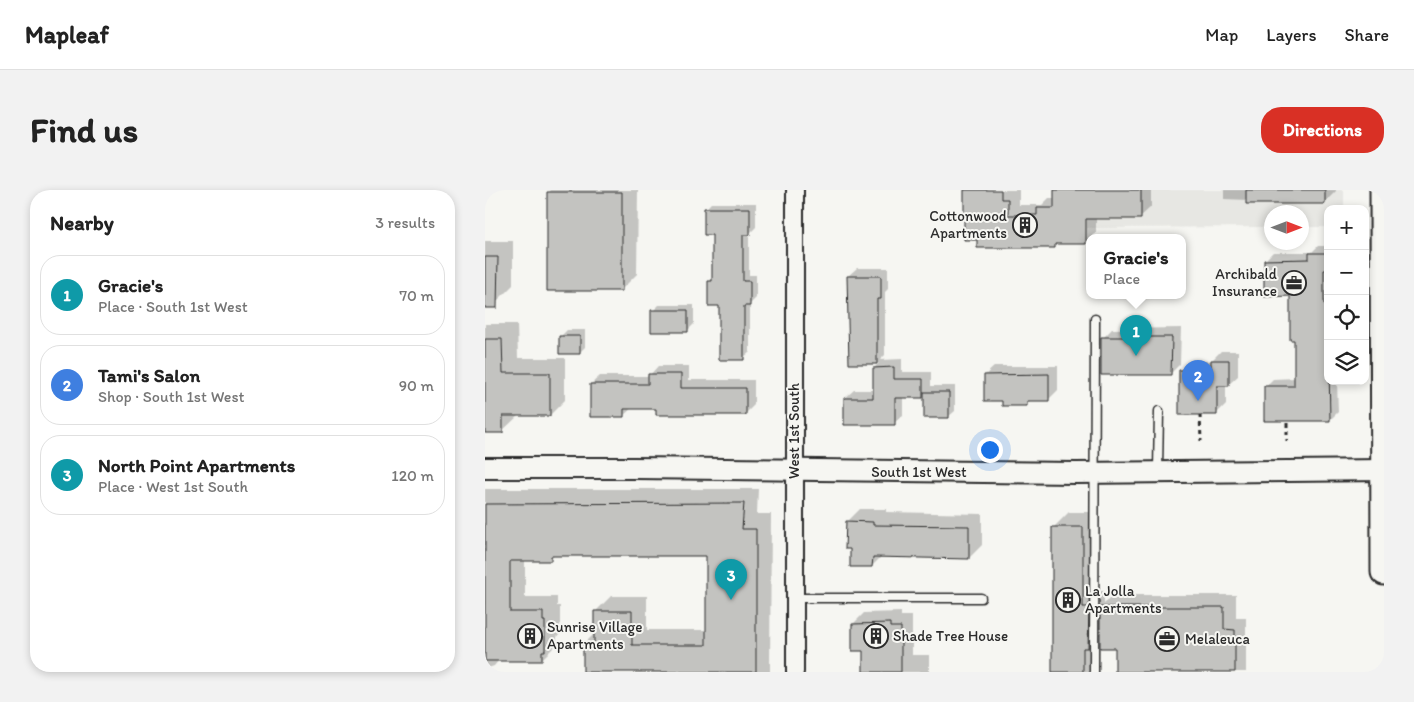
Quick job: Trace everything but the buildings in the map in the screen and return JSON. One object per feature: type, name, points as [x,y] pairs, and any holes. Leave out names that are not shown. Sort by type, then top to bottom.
[{"type":"main road","points":[[1383,190],[1384,572]]},
{"type":"street","name":"West 1st South","points":[[795,190],[795,672]]},
{"type":"street","name":"South 1st West","points":[[485,468],[1095,472],[1384,470]]},
{"type":"lane","points":[[1094,672],[1095,319]]},
{"type":"lane","points":[[1158,472],[1159,411]]},
{"type":"lane","points":[[795,598],[981,598]]},
{"type":"path","points":[[1200,415],[1201,441]]},
{"type":"path","points":[[1287,423],[1287,441]]},
{"type":"shaded area","points":[[1087,190],[1344,190],[1344,205],[1324,205],[1324,227],[1309,227],[1309,205],[1264,205],[1264,227],[1087,228]]},
{"type":"place","name":"Cottonwood Apartments","points":[[1025,225]]},
{"type":"place","name":"Archibald Insurance","points":[[1294,283]]},
{"type":"place","name":"Gracie's","points":[[1136,356]]},
{"type":"place","name":"Tami's Salon","points":[[1198,401]]},
{"type":"place","name":"North Point Apartments","points":[[731,600]]},
{"type":"place","name":"La Jolla Apartments","points":[[1068,600]]},
{"type":"place","name":"Sunrise Village Apartments","points":[[530,636]]},
{"type":"place","name":"Shade Tree House","points":[[876,636]]},
{"type":"place","name":"Melaleuca","points":[[1167,639]]}]
